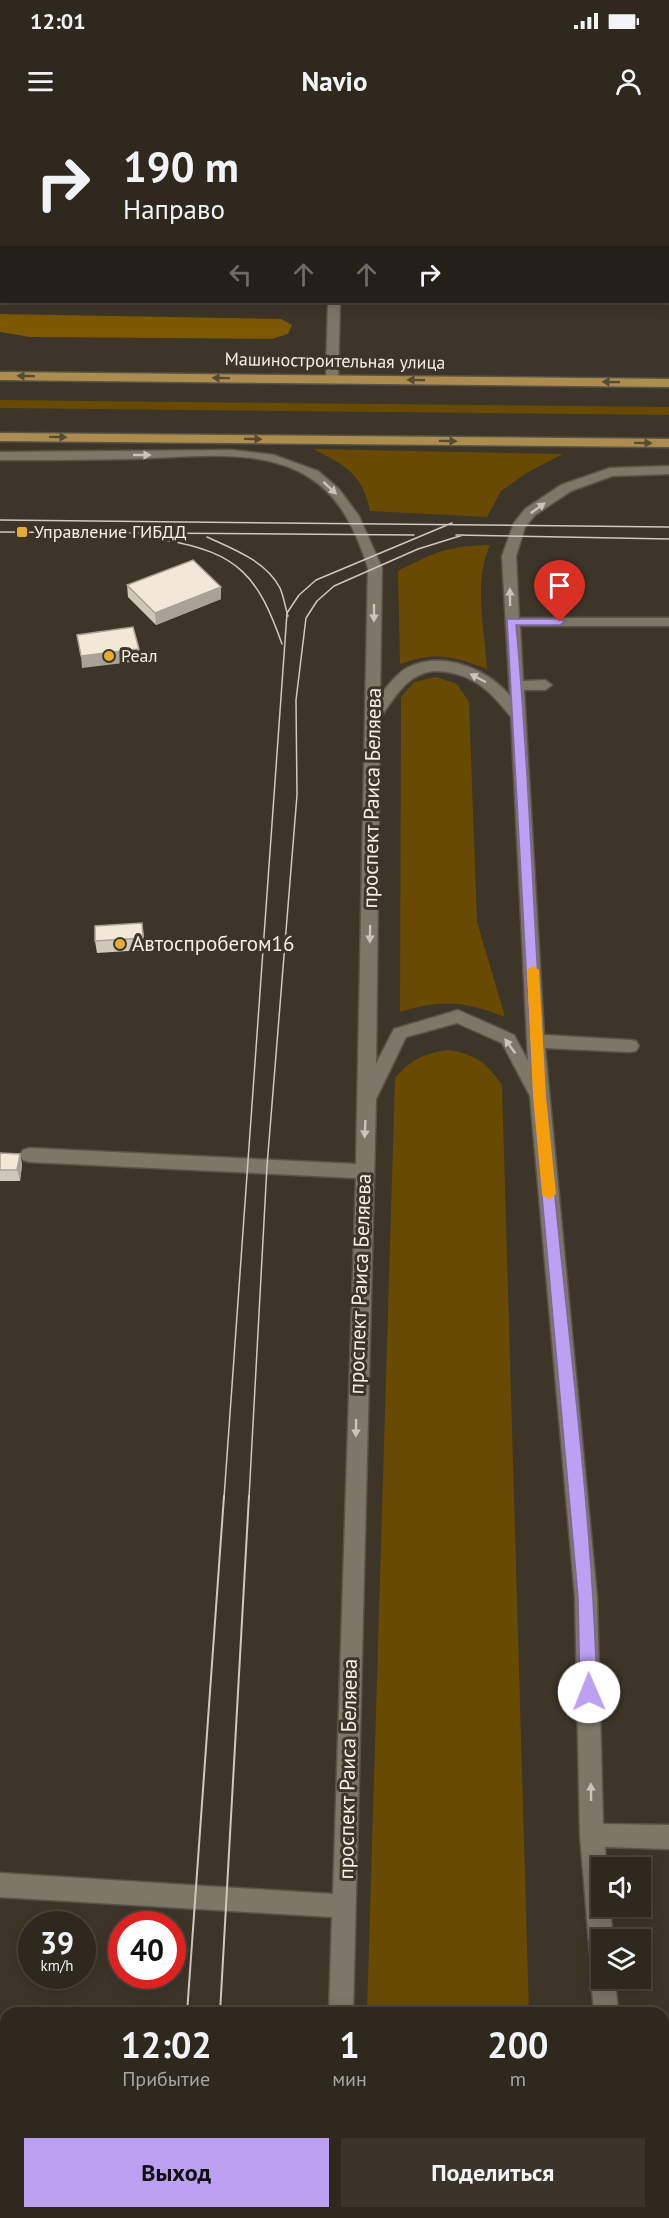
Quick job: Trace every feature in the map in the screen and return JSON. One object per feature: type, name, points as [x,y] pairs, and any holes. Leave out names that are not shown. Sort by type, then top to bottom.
[{"type":"main road","name":"Машиностроительная улица","points":[[0,376],[669,383]]},
{"type":"main road","points":[[0,437],[669,443]]},
{"type":"street","points":[[332,379],[334,303]]},
{"type":"street","name":"проспект Раиса Беляева","points":[[0,456],[224,455],[276,460],[314,475],[339,496],[356,524],[375,568],[367,1099],[363,1171],[342,2007]]},
{"type":"street","points":[[600,1929],[592,1835],[586,1597],[539,1096],[509,556],[519,526],[530,512],[566,488],[610,472],[669,470]]},
{"type":"street","points":[[511,622],[669,622]]},
{"type":"street","points":[[374,716],[403,677],[426,666],[448,667],[470,673],[489,683],[519,718]]},
{"type":"street","points":[[515,686],[545,685]]},
{"type":"street","points":[[367,1099],[400,1033],[458,1016],[508,1040],[539,1096]]},
{"type":"street","points":[[537,1041],[630,1046]]},
{"type":"street","points":[[29,1155],[363,1171]]},
{"type":"street","points":[[592,1835],[669,1837]]},
{"type":"street","points":[[0,1885],[344,1906]]},
{"type":"street","points":[[604,1989],[605,2007]]},
{"type":"shaded area","points":[[0,314],[281,319],[292,325],[288,334],[272,339],[30,337],[0,332]]},
{"type":"shaded area","points":[[0,400],[669,407],[669,415],[0,408]]},
{"type":"shaded area","points":[[313,449],[563,454],[528,472],[501,491],[487,517],[370,511],[363,488],[351,472]]},
{"type":"shaded area","points":[[490,545],[482,574],[481,590],[487,669],[454,658],[434,656],[400,664],[398,571],[442,551]]},
{"type":"shaded area","points":[[436,677],[457,684],[469,702],[477,922],[505,1017],[465,1005],[453,1004],[428,1005],[400,1012],[401,697],[414,682]]},
{"type":"shaded area","points":[[450,1050],[475,1058],[491,1071],[502,1085],[529,2007],[367,2007],[395,1078],[419,1058]]},
{"type":"building","points":[[193,560],[221,587],[155,613],[127,585]]},
{"type":"building","points":[[133,627],[139,649],[81,656],[77,635]]},
{"type":"building","points":[[142,923],[143,938],[95,941],[95,926]]},
{"type":"building","points":[[0,1153],[20,1154],[17,1170],[0,1170]]},
{"type":"tram line","points":[[0,520],[448,525]]},
{"type":"tram line","points":[[448,525],[452,523]]},
{"type":"tram line","points":[[287,613],[299,595],[316,580],[448,525]]},
{"type":"tram line","points":[[448,525],[669,527]]},
{"type":"tram line","points":[[0,532],[414,535]]},
{"type":"tram line","points":[[456,535],[463,535]]},
{"type":"tram line","points":[[249,1498],[267,1166],[297,795],[296,700],[306,618],[317,601],[334,586],[418,549],[463,535]]},
{"type":"tram line","points":[[463,535],[669,539]]},
{"type":"tram line","points":[[207,537],[248,557],[266,570],[280,588],[287,613]]},
{"type":"tram line","points":[[165,540],[211,552],[242,571],[264,601],[282,644]]},
{"type":"tram line","points":[[224,1498],[287,613]]},
{"type":"tram line","points":[[187,2007],[224,1496]]},
{"type":"tram line","points":[[220,2007],[249,1496]]},
{"type":"slow traffic","points":[[533,970],[539,1096],[549,1194]]},
{"type":"place","name":"Управление ГИБДД","points":[[22,532]]},
{"type":"place","name":"Реал","points":[[109,656]]},
{"type":"place","name":"Автоспробегом16","points":[[120,944]]},
{"type":"route","points":[[560,622],[511,622],[519,718],[539,1096],[586,1597],[589,1692]]}]
